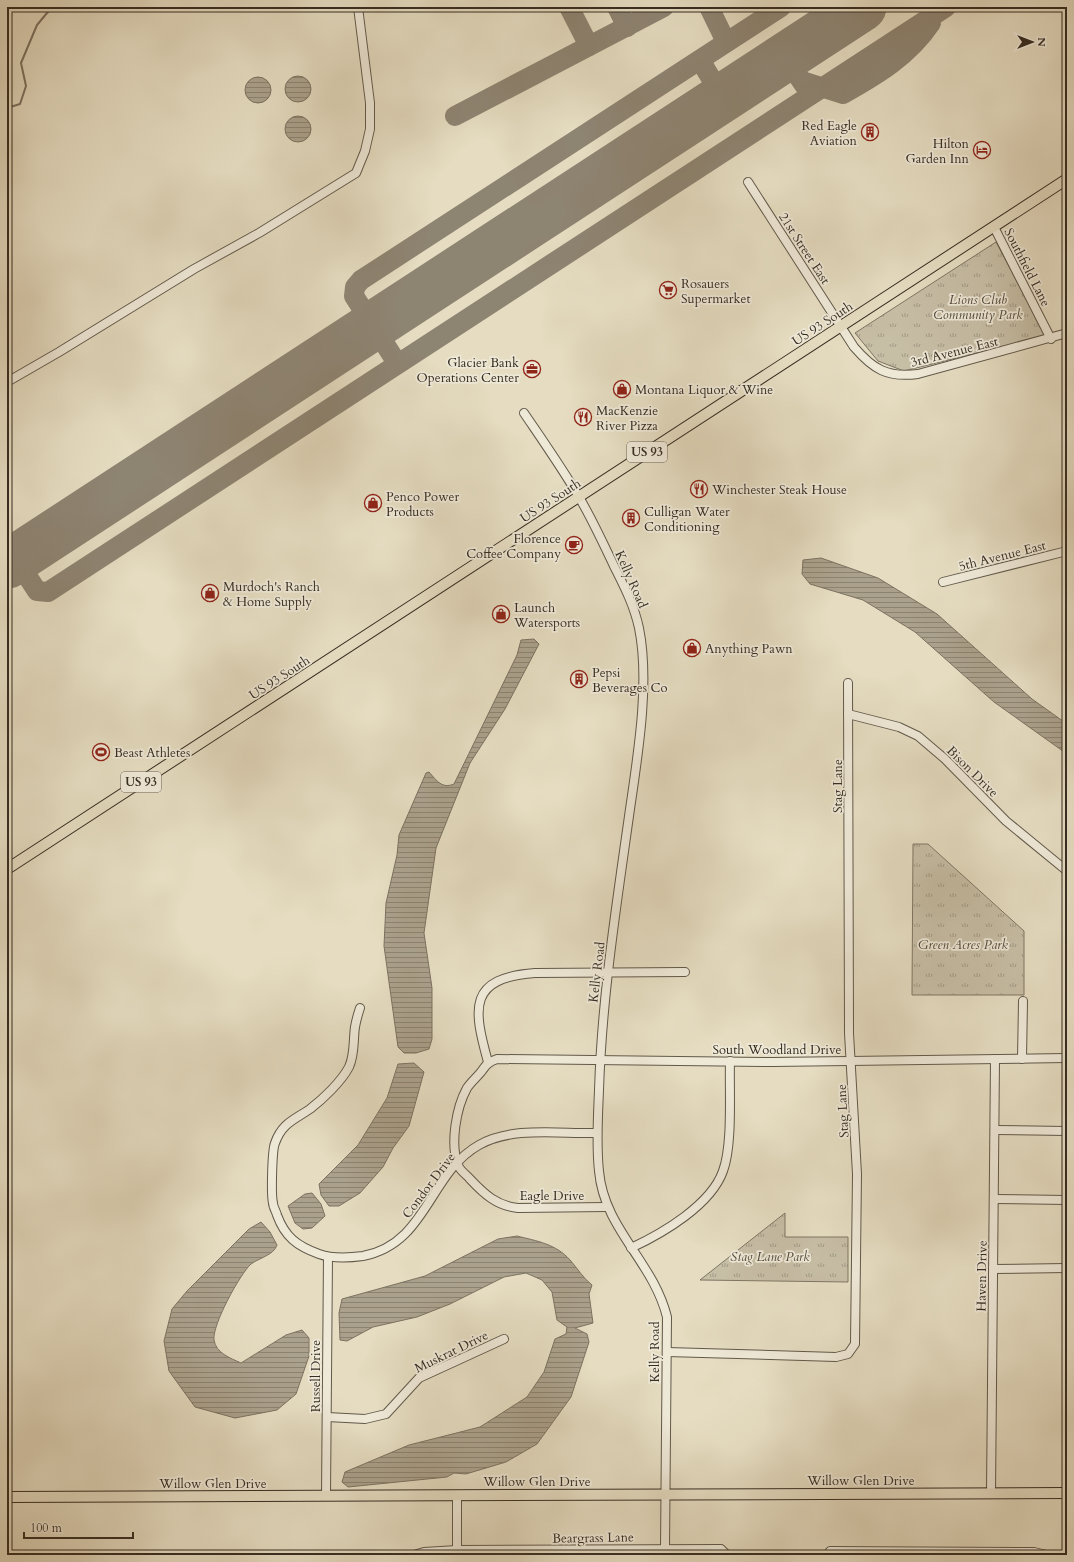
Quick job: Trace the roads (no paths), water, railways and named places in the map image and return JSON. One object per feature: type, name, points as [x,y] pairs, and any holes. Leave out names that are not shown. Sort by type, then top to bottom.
[{"type":"main road","name":"US 93 South","points":[[7,869],[1067,179]]},
{"type":"main road","name":"Willow Glen Drive","points":[[7,1497],[1067,1493]]},
{"type":"street","points":[[7,382],[59,352],[194,269],[259,233],[356,173],[365,151],[370,129],[370,103],[358,7]]},
{"type":"street","name":"21st Street East","points":[[748,182],[841,326]]},
{"type":"street","name":"Southfield Lane","points":[[994,227],[1051,339]]},
{"type":"street","name":"3rd Avenue East","points":[[841,326],[854,347],[865,360],[874,367],[896,375],[918,374],[1067,334]]},
{"type":"street","name":"Kelly Road","points":[[524,413],[579,496],[632,603],[639,627],[642,652],[639,745],[608,973],[600,1060],[597,1133],[600,1179],[607,1207],[614,1222],[650,1274],[662,1300],[666,1317],[667,1352],[664,1494],[665,1548]]},
{"type":"street","name":"5th Avenue East","points":[[943,582],[1067,551]]},
{"type":"street","name":"Stag Lane","points":[[667,1352],[836,1357],[848,1354],[852,1350],[856,1336],[857,1174],[849,1033],[848,683]]},
{"type":"street","name":"Bison Drive","points":[[848,714],[899,727],[918,736],[945,759],[1006,821],[1067,871]]},
{"type":"street","points":[[488,1062],[479,1025],[478,1009],[483,994],[494,983],[516,974],[685,972]]},
{"type":"street","points":[[1022,1058],[1023,1001]]},
{"type":"street","points":[[328,1257],[294,1242],[282,1229],[273,1203],[274,1144],[285,1124],[324,1098],[348,1068],[354,1053],[355,1026],[360,1008]]},
{"type":"street","name":"South Woodland Drive","points":[[488,1062],[497,1059],[730,1061],[1067,1058]]},
{"type":"street","name":"Haven Drive","points":[[991,1493],[995,1059]]},
{"type":"street","points":[[631,1248],[659,1233],[690,1211],[709,1194],[719,1179],[726,1163],[728,1145],[730,1061]]},
{"type":"street","name":"Eagle Drive","points":[[488,1062],[472,1082],[460,1104],[455,1134],[458,1162],[462,1171],[482,1192],[506,1206],[518,1208],[607,1207]]},
{"type":"street","points":[[995,1130],[1067,1131]]},
{"type":"street","name":"Condor Drive","points":[[328,1257],[346,1258],[373,1254],[397,1242],[424,1211],[458,1162],[478,1145],[509,1134],[597,1133]]},
{"type":"street","points":[[994,1199],[1067,1200]]},
{"type":"street","name":"Russell Drive","points":[[326,1495],[328,1257]]},
{"type":"street","points":[[993,1268],[1067,1268]]},
{"type":"street","name":"Muskrat Drive","points":[[327,1417],[365,1419],[386,1414],[419,1378],[504,1339]]},
{"type":"street","points":[[457,1495],[457,1550]]},
{"type":"street","name":"Beargrass Lane","points":[[414,1555],[424,1552],[457,1550],[524,1553],[665,1548],[721,1549],[726,1555]]},
{"type":"street","points":[[828,1555],[830,1551],[1034,1552],[1046,1555]]},
{"type":"waterway","points":[[7,108],[20,104],[26,86],[21,63],[37,25],[52,7]]},
{"type":"place","name":"Red Eagle Aviation","points":[[870,132]]},
{"type":"place","name":"Hilton Garden Inn","points":[[982,150]]},
{"type":"place","name":"Rosauers Supermarket","points":[[668,290]]},
{"type":"place","name":"Glacier Bank Operations Center","points":[[532,369]]},
{"type":"place","name":"Montana Liquor & Wine","points":[[622,389]]},
{"type":"place","name":"MacKenzie River Pizza","points":[[583,417]]},
{"type":"place","name":"Winchester Steak House","points":[[699,489]]},
{"type":"place","name":"Penco Power Products","points":[[373,503]]},
{"type":"place","name":"Culligan Water Conditioning","points":[[631,518]]},
{"type":"place","name":"Florence Coffee Company","points":[[574,545]]},
{"type":"place","name":"Murdoch's Ranch & Home Supply","points":[[210,593]]},
{"type":"place","name":"Launch Watersports","points":[[501,614]]},
{"type":"place","name":"Anything Pawn","points":[[692,648]]},
{"type":"place","name":"Pepsi Beverages Co","points":[[579,679]]},
{"type":"place","name":"Beast Athletes","points":[[101,752]]},
{"type":"park label","name":"Lions Club Community Park","points":[[978,306]]},
{"type":"park label","name":"Green Acres Park","points":[[963,944]]},
{"type":"park label","name":"Stag Lane Park","points":[[770,1256]]}]
